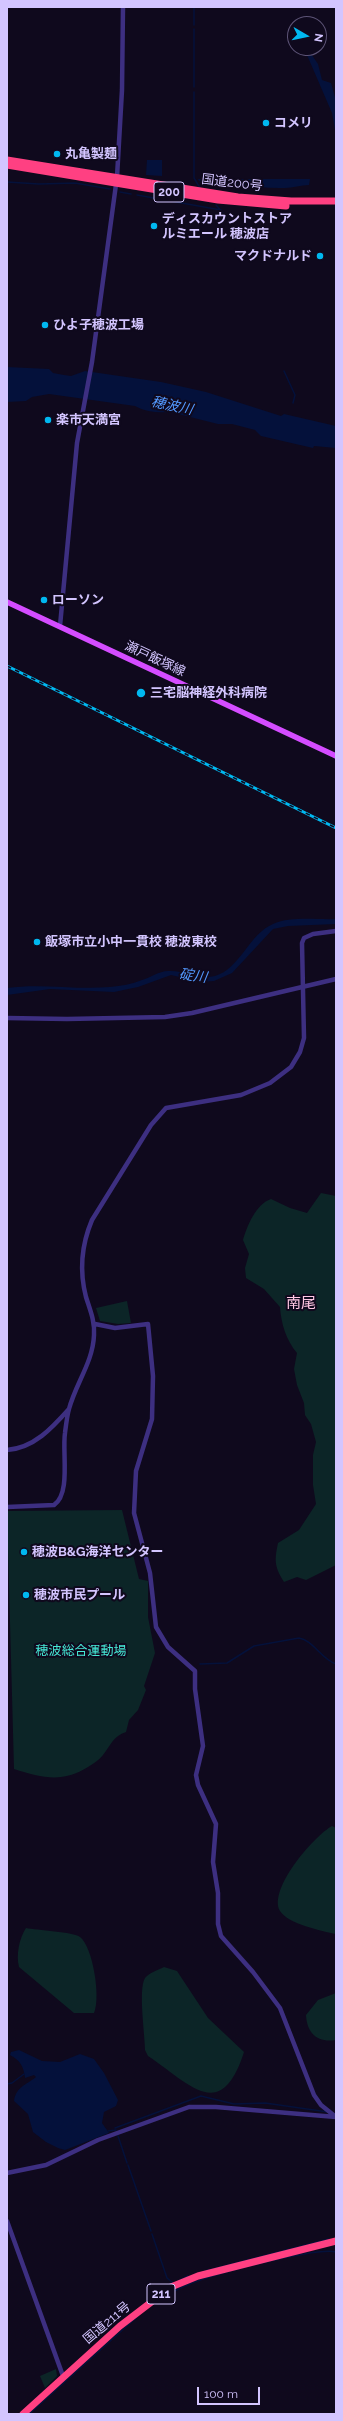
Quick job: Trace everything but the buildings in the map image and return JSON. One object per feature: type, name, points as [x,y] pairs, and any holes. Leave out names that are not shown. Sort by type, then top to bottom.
[{"type":"highway","name":"国道200号","points":[[7,160],[237,202],[334,204]]},
{"type":"highway","name":"国道200号","points":[[7,165],[116,180]]},
{"type":"highway","name":"国道211号","points":[[23,2414],[63,2376],[120,2326],[171,2288],[198,2276],[336,2241]]},
{"type":"main road","name":"瀬戸飯塚線","points":[[7,602],[336,756]]},
{"type":"street","points":[[60,626],[77,443],[92,362],[116,180],[122,90],[122,7]]},
{"type":"street","points":[[7,1507],[47,1506],[60,1501],[64,1491],[64,1435],[69,1409],[91,1355],[95,1324],[82,1278],[83,1247],[92,1220],[154,1121],[166,1108],[241,1095],[270,1083],[291,1067],[300,1052],[304,1038],[302,943],[304,938],[313,934],[336,932]]},
{"type":"street","points":[[7,1018],[67,1019],[165,1017],[192,1013],[336,979]]},
{"type":"street","points":[[95,1324],[115,1328],[148,1324],[150,1333],[153,1376],[152,1419],[136,1471],[134,1513],[150,1573],[156,1627],[168,1647],[195,1671],[195,1689],[203,1746],[196,1775],[198,1785],[216,1824],[213,1862],[218,1893],[218,1924],[221,1936],[254,1972],[280,2008],[314,2096],[335,2116]]},
{"type":"street","points":[[7,1450],[27,1445],[39,1439],[69,1409]]},
{"type":"street","points":[[7,2172],[46,2165],[98,2140],[189,2107],[210,2106],[335,2116]]},
{"type":"street","points":[[7,2220],[63,2376]]},
{"type":"green space","points":[[321,1193],[336,1196],[336,1565],[306,1580],[297,1577],[284,1582],[276,1564],[278,1543],[299,1530],[316,1504],[313,1485],[313,1455],[316,1442],[311,1424],[305,1415],[304,1403],[297,1385],[294,1369],[297,1353],[290,1343],[285,1331],[280,1307],[264,1289],[246,1278],[245,1268],[249,1254],[243,1240],[253,1216],[266,1202],[271,1199],[290,1208],[307,1213]]},
{"type":"green space","points":[[127,1301],[131,1323],[118,1324],[100,1321],[96,1308]]},
{"type":"green space","name":"穂波総合運動場","points":[[122,1510],[139,1579],[148,1581],[148,1617],[155,1653],[144,1686],[146,1690],[138,1710],[129,1720],[126,1732],[115,1738],[98,1760],[79,1772],[61,1777],[43,1777],[14,1769],[7,1511]]},
{"type":"green space","points":[[332,1826],[336,1828],[336,1934],[322,1931],[290,1920],[280,1911],[278,1901],[286,1877],[304,1851]]},
{"type":"green space","points":[[26,1928],[76,1935],[85,1943],[92,1961],[96,1985],[97,1996],[94,2013],[74,2013],[19,1967],[19,1947]]},
{"type":"green space","points":[[164,1967],[177,1971],[208,2018],[244,2052],[235,2074],[225,2087],[215,2092],[203,2092],[191,2086],[148,2056],[145,2050],[142,2002],[143,1984],[147,1976]]},
{"type":"green space","points":[[336,1993],[336,2040],[323,2040],[311,2032],[308,2027],[306,2015],[318,2000]]},
{"type":"green space","points":[[56,2369],[57,2376],[45,2388],[40,2376]]},
{"type":"water","points":[[307,56],[312,56],[318,64],[322,80],[331,83],[336,101],[336,135],[332,113]]},
{"type":"water","points":[[147,160],[162,160],[162,176],[146,175]]},
{"type":"water","points":[[198,179],[310,179],[309,185],[274,188],[199,181]]},
{"type":"water","name":"穂波川","points":[[7,367],[49,369],[53,373],[71,376],[85,371],[161,382],[206,392],[281,416],[284,414],[336,426],[336,448],[314,446],[313,448],[261,436],[255,430],[232,424],[218,424],[170,412],[148,411],[135,406],[49,394],[32,397],[26,401],[7,402]]},
{"type":"water","name":"碇川","points":[[296,919],[336,919],[336,924],[288,926],[273,929],[232,973],[214,981],[201,982],[171,975],[138,987],[114,992],[50,989],[7,995],[7,988],[45,986],[97,988],[118,986],[134,983],[165,971],[174,971],[203,977],[215,976],[224,972],[231,966],[257,935],[273,924]]},
{"type":"water","points":[[19,2050],[42,2061],[60,2062],[80,2054],[94,2059],[104,2073],[118,2100],[116,2106],[104,2112],[102,2123],[109,2133],[65,2150],[46,2142],[33,2132],[28,2114],[14,2101],[19,2089],[36,2077],[34,2075],[25,2078],[24,2070],[21,2064],[10,2055],[11,2052]]},
{"type":"waterway","points":[[194,7],[194,25]]},
{"type":"waterway","points":[[194,29],[194,87]]},
{"type":"waterway","points":[[194,92],[194,178],[200,188]]},
{"type":"waterway","points":[[7,182],[39,184],[75,183],[110,189]]},
{"type":"waterway","points":[[120,192],[131,194]]},
{"type":"waterway","points":[[137,195],[221,210]]},
{"type":"waterway","points":[[216,205],[226,216]]},
{"type":"waterway","points":[[284,371],[295,395],[293,403]]},
{"type":"waterway","points":[[200,1664],[227,1663],[254,1646],[299,1638],[309,1642],[326,1659],[336,1664]]},
{"type":"waterway","points":[[7,2084],[12,2083],[24,2074]]},
{"type":"waterway","points":[[115,2128],[201,2096],[234,2104],[265,2103],[328,2112]]},
{"type":"waterway","points":[[108,2131],[116,2130]]},
{"type":"waterway","points":[[118,2136],[127,2163]]},
{"type":"waterway","points":[[128,2165],[151,2231]]},
{"type":"waterway","points":[[152,2234],[167,2278],[173,2283]]},
{"type":"waterway","points":[[205,2271],[329,2239]]},
{"type":"waterway","points":[[156,2303],[183,2287],[217,2275],[286,2258],[307,2254],[336,2252]]},
{"type":"waterway","points":[[180,2280],[188,2276]]},
{"type":"waterway","points":[[29,2414],[138,2316]]},
{"type":"railway","points":[[7,666],[336,828]]},
{"type":"place","name":"コメリ","points":[[266,123]]},
{"type":"place","name":"丸亀製麺","points":[[57,154]]},
{"type":"place","name":"ディスカウントストア ルミエール 穂波店","points":[[154,226]]},
{"type":"place","name":"マクドナルド","points":[[320,256]]},
{"type":"place","name":"ひよ子穂波工場","points":[[45,325]]},
{"type":"place","name":"楽市天満宮","points":[[48,420]]},
{"type":"place","name":"ローソン","points":[[44,600]]},
{"type":"place","name":"三宅脳神経外科病院","points":[[141,693]]},
{"type":"place","name":"飯塚市立小中一貫校 穂波東校","points":[[37,942]]},
{"type":"place","name":"穂波B&G海洋センター","points":[[24,1552]]},
{"type":"place","name":"穂波市民プール","points":[[26,1595]]},
{"type":"district","name":"南尾","points":[[301,1303]]}]
